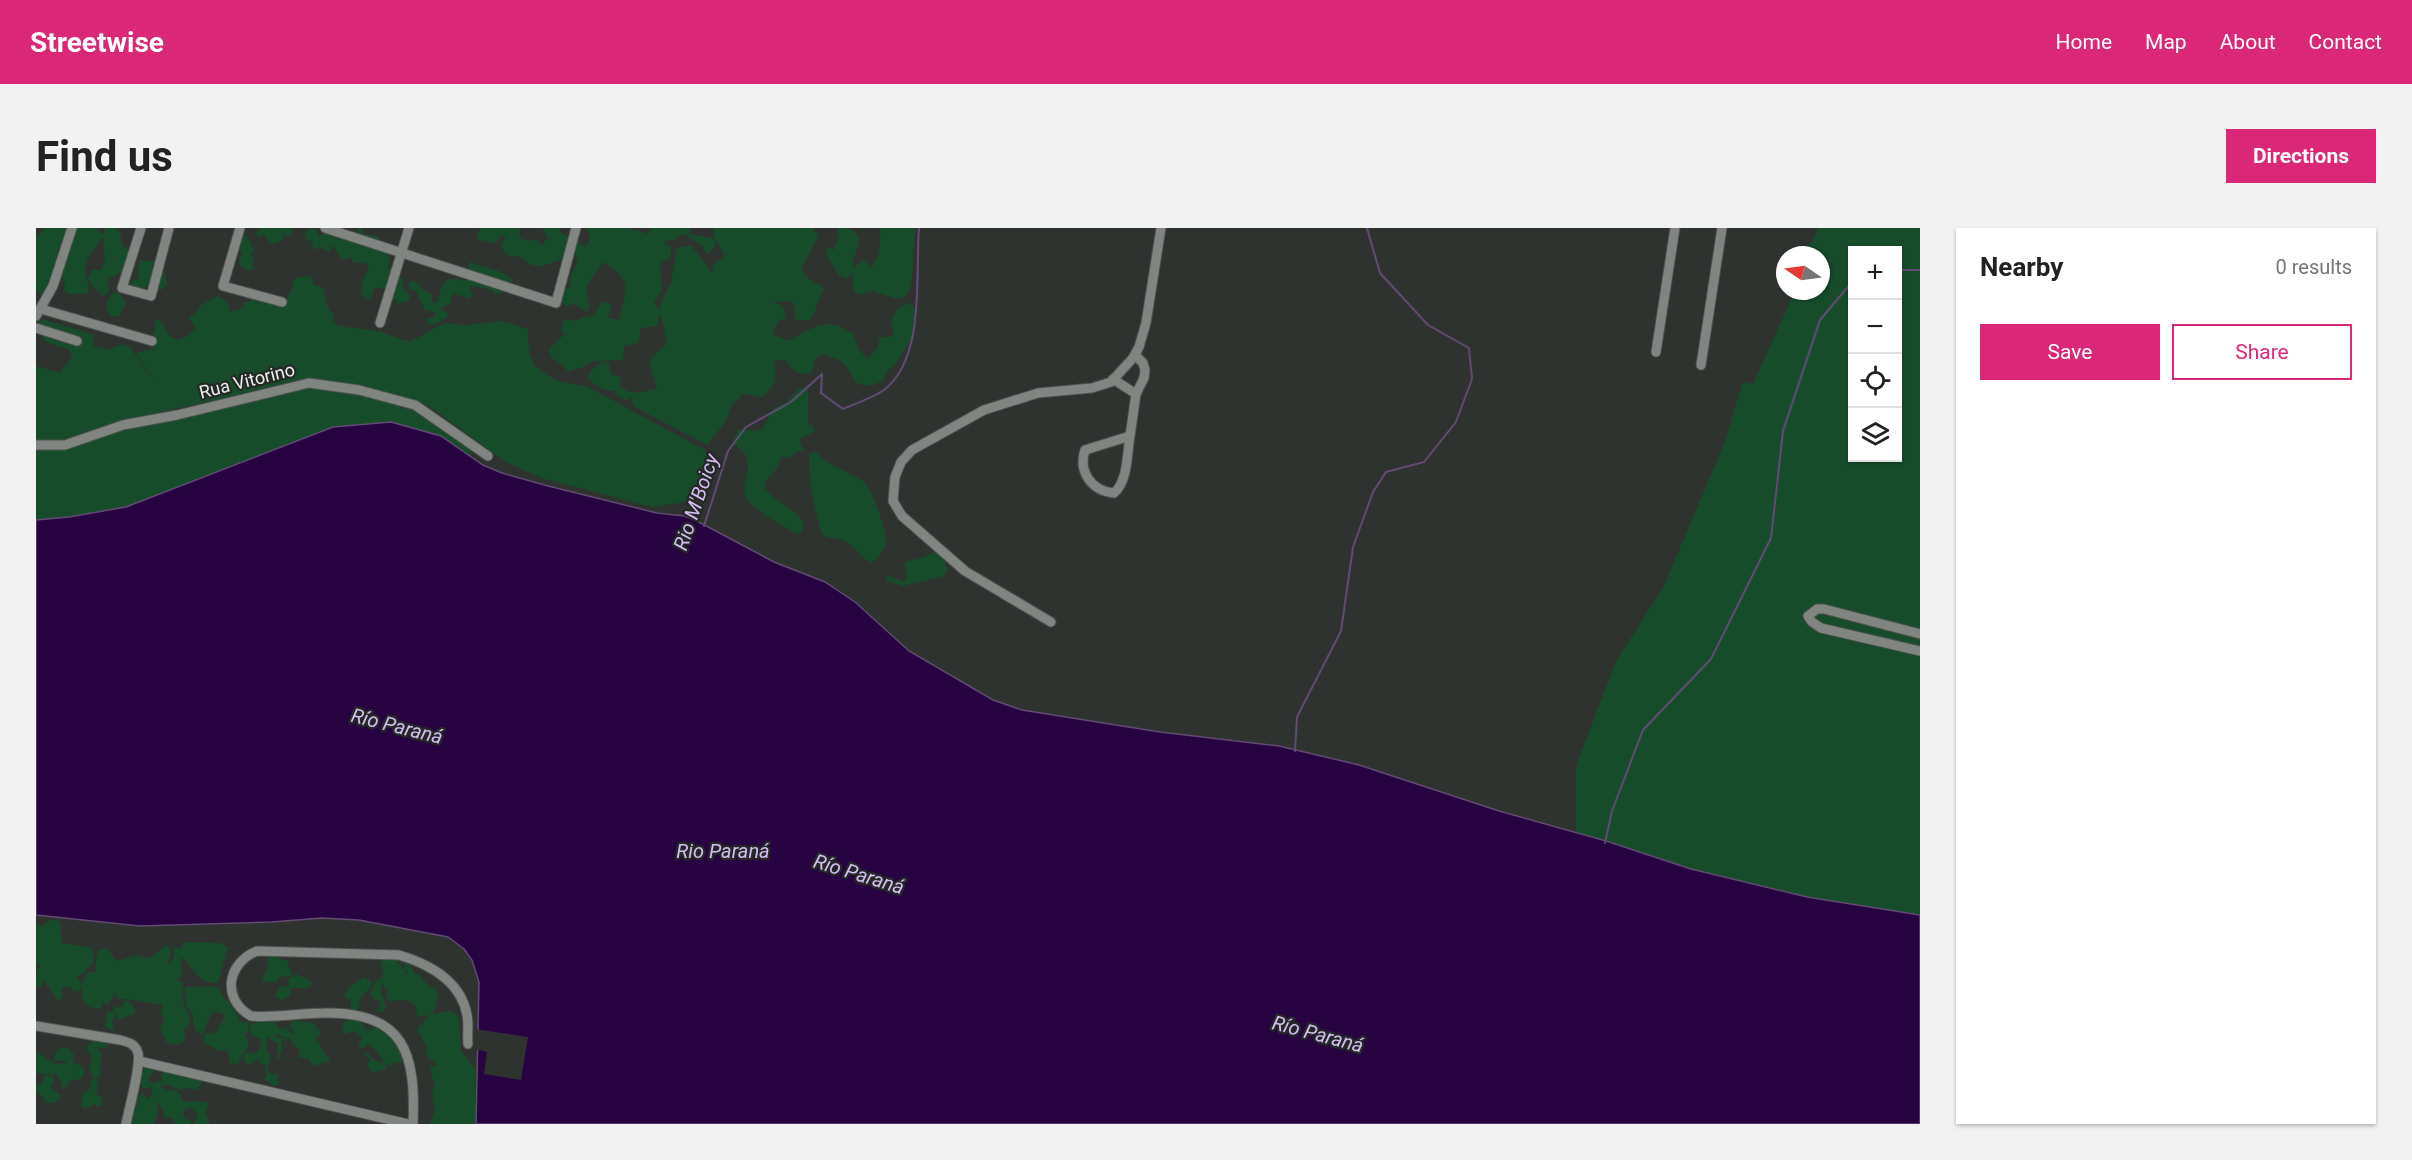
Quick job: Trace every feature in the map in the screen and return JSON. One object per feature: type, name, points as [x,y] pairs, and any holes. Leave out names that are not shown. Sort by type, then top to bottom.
[{"type":"street","points":[[72,228],[53,286],[39,312],[152,341]]},
{"type":"street","points":[[141,228],[122,288],[151,296],[170,228]]},
{"type":"street","points":[[240,228],[222,286],[282,302]]},
{"type":"street","points":[[325,228],[556,303],[576,228]]},
{"type":"street","points":[[380,323],[409,228]]},
{"type":"street","points":[[1051,622],[965,571],[902,516],[893,501],[895,477],[901,462],[912,450],[984,410],[1038,393],[1104,386],[1113,379],[1135,355],[1146,323],[1161,228]]},
{"type":"street","points":[[1656,352],[1675,228]]},
{"type":"street","points":[[1701,365],[1722,228]]},
{"type":"street","points":[[36,328],[77,341]]},
{"type":"street","points":[[1130,436],[1084,450],[1084,472],[1091,484],[1108,493],[1114,493],[1119,489],[1130,436],[1136,394],[1144,378],[1145,370],[1143,363],[1135,355]]},
{"type":"street","points":[[1113,379],[1136,394]]},
{"type":"street","name":"Rua Vitorino","points":[[36,445],[65,445],[123,425],[177,415],[309,383],[359,390],[415,405],[488,456]]},
{"type":"street","points":[[1920,634],[1824,609],[1817,609],[1808,616],[1821,628],[1920,651]]},
{"type":"street","points":[[413,1124],[414,1085],[409,1058],[394,1034],[371,1019],[343,1014],[251,1016],[242,1011],[234,999],[232,982],[237,965],[242,958],[257,951],[399,955],[411,959],[446,977],[462,999],[467,1015],[468,1044]]},
{"type":"street","points":[[36,1026],[130,1042],[138,1052],[139,1061],[126,1124]]},
{"type":"street","points":[[139,1061],[408,1124]]},
{"type":"green space","points":[[46,228],[96,228],[103,236],[105,228],[116,228],[120,232],[122,245],[137,255],[126,269],[109,279],[107,285],[109,291],[103,296],[91,285],[88,278],[92,270],[101,270],[105,259],[103,237],[86,265],[85,272],[89,287],[87,294],[68,294],[64,290],[65,279],[58,278],[47,304],[36,288],[36,237]]},
{"type":"green space","points":[[262,228],[292,228],[292,235],[286,236],[283,233],[283,240],[272,244],[267,240],[266,234],[258,237],[257,231]]},
{"type":"green space","points":[[310,228],[316,229],[319,236],[326,232],[335,238],[345,230],[356,234],[358,228],[362,228],[364,234],[378,236],[390,261],[388,269],[394,269],[403,280],[403,288],[410,296],[409,301],[396,304],[396,300],[392,299],[391,289],[375,287],[370,299],[364,297],[361,289],[369,266],[365,263],[352,262],[353,256],[340,258],[334,245],[329,252],[320,247],[314,250],[313,242],[306,240],[305,233]]},
{"type":"green space","points":[[481,228],[519,228],[520,238],[530,241],[536,239],[542,245],[548,238],[542,228],[559,228],[561,233],[569,237],[561,260],[535,266],[526,262],[522,257],[510,256],[503,251],[502,243],[506,237],[501,235],[496,243],[478,240]]},
{"type":"green space","points":[[587,228],[628,228],[649,234],[646,228],[650,233],[651,228],[690,228],[689,234],[715,239],[713,228],[813,228],[818,236],[801,270],[809,279],[824,288],[811,320],[796,320],[793,301],[773,302],[783,307],[786,318],[778,321],[773,335],[788,341],[819,325],[833,325],[853,333],[859,349],[867,359],[877,349],[880,337],[890,337],[894,332],[891,320],[898,309],[906,303],[915,307],[912,340],[884,380],[871,386],[856,383],[850,371],[840,360],[822,354],[815,360],[811,374],[797,373],[785,360],[774,360],[775,380],[771,388],[762,398],[744,393],[731,406],[726,421],[707,445],[633,406],[631,395],[630,399],[625,400],[617,396],[615,391],[600,388],[588,378],[589,373],[602,361],[609,364],[612,375],[619,376],[620,386],[624,389],[637,392],[657,389],[649,360],[667,343],[660,312],[657,326],[641,328],[638,343],[624,346],[623,360],[593,361],[568,372],[563,365],[551,358],[549,349],[564,335],[561,329],[564,319],[576,321],[583,317],[594,316],[602,301],[611,304],[608,318],[619,320],[626,287],[620,275],[604,262],[592,277],[588,287],[590,305],[587,312],[575,304],[567,306],[559,300],[561,292],[570,287],[571,275],[578,262],[573,247],[578,242],[584,247],[590,241]],"holes":[[[683,234],[701,244],[707,254],[714,249],[716,240],[725,256],[713,264],[712,273],[691,245],[677,248],[671,284],[663,297],[659,310],[654,303],[662,288],[660,264],[671,257],[671,247],[662,241],[673,240]]]},
{"type":"green space","points":[[837,228],[851,230],[860,240],[853,261],[854,269],[864,260],[872,267],[879,253],[881,228],[916,228],[912,280],[906,296],[897,299],[873,291],[859,295],[853,289],[853,273],[847,279],[839,275],[826,255],[827,247],[834,250],[839,237]]},
{"type":"green space","points":[[1818,228],[1920,228],[1920,915],[1807,897],[1691,869],[1576,833],[1576,766],[1616,661],[1663,588],[1724,444],[1743,382],[1753,384],[1791,300],[1830,300],[1830,246],[1807,246],[1813,241]]},
{"type":"green space","points":[[239,233],[247,237],[254,250],[250,255],[253,258],[253,269],[248,271],[238,264],[242,253],[235,247]]},
{"type":"green space","points":[[139,261],[155,261],[163,267],[167,284],[161,290],[154,292],[148,286],[135,290],[129,286],[130,282],[140,278],[137,272]]},
{"type":"green space","points":[[469,262],[499,271],[513,280],[511,288],[499,294],[485,288],[469,286],[473,296],[468,299],[452,294],[451,303],[441,309],[448,314],[447,317],[434,325],[427,323],[427,319],[434,317],[435,312],[425,310],[416,291],[411,290],[408,286],[409,282],[414,281],[419,284],[432,294],[432,302],[437,303],[444,283],[451,279],[463,281],[468,279]]},
{"type":"green space","points":[[308,276],[313,278],[313,284],[323,288],[329,310],[334,315],[333,320],[338,326],[380,331],[401,340],[411,341],[445,323],[466,325],[502,321],[528,329],[529,351],[535,367],[558,381],[588,387],[705,450],[710,464],[706,480],[697,493],[685,502],[652,507],[542,478],[506,462],[422,403],[308,380],[123,420],[64,442],[36,440],[36,366],[60,373],[73,355],[68,349],[42,338],[39,318],[94,335],[93,345],[100,348],[110,349],[121,344],[129,346],[163,392],[136,353],[153,349],[156,343],[154,336],[156,318],[163,323],[170,337],[178,340],[189,335],[195,328],[189,318],[196,314],[201,305],[218,296],[228,303],[230,312],[243,308],[244,303],[251,301],[250,297],[283,304],[289,296],[295,279]]},
{"type":"green space","points":[[119,292],[126,302],[120,316],[111,317],[106,306],[111,294]]},
{"type":"green space","points":[[309,386],[359,394],[414,408],[470,449],[472,457],[441,436],[391,422],[333,427],[126,507],[36,520],[36,450],[67,449],[124,428]]},
{"type":"green space","points":[[801,387],[808,389],[808,421],[816,430],[800,439],[805,451],[799,451],[789,458],[782,456],[778,467],[765,482],[765,488],[804,522],[803,530],[798,534],[769,518],[749,502],[744,487],[748,461],[745,454],[733,442],[738,429],[758,431],[763,428],[773,409],[785,403]]},
{"type":"green space","points":[[816,452],[832,465],[863,481],[871,492],[882,520],[886,541],[881,554],[871,563],[845,541],[822,534],[809,474],[809,453]]},
{"type":"green space","points":[[934,552],[942,557],[947,570],[944,576],[903,586],[887,581],[888,575],[904,582],[907,576],[904,562]]},
{"type":"green space","points":[[49,920],[60,921],[62,943],[93,948],[94,961],[84,973],[77,977],[82,984],[86,973],[96,972],[99,950],[107,948],[116,961],[138,955],[149,959],[166,945],[172,950],[167,965],[174,959],[174,946],[181,948],[184,942],[220,943],[228,947],[218,983],[211,983],[201,978],[181,957],[182,975],[177,980],[182,982],[184,1007],[190,1017],[189,1025],[184,1029],[185,1041],[176,1045],[166,1042],[160,1027],[165,1017],[161,1016],[163,1004],[119,999],[110,988],[115,996],[106,1006],[103,1000],[101,1008],[92,1008],[83,1000],[82,987],[78,992],[69,987],[61,987],[63,997],[58,1001],[43,979],[41,987],[36,987],[37,971],[40,967],[39,962],[36,966],[36,923],[42,927]]},
{"type":"green space","points":[[271,955],[287,961],[291,976],[280,977],[276,982],[262,982],[269,963],[266,959]]},
{"type":"green space","points":[[385,958],[395,959],[403,969],[406,962],[410,964],[415,974],[419,974],[430,988],[431,986],[439,992],[433,1014],[450,1011],[459,1016],[461,1051],[475,1069],[476,1124],[430,1124],[435,1110],[432,1091],[435,1087],[430,1066],[436,1066],[436,1063],[427,1057],[426,1045],[417,1029],[430,1015],[418,1017],[415,1005],[407,1000],[388,1001],[386,993],[396,992],[389,992],[382,983],[381,993],[386,1006],[384,1011],[376,1010],[379,1009],[381,1003],[370,995],[376,980],[381,979],[384,970],[380,965]]},
{"type":"green space","points":[[296,974],[308,979],[312,985],[306,988],[292,988],[289,996],[282,1000],[275,997],[280,986],[290,985],[288,980]]},
{"type":"green space","points":[[364,977],[373,983],[361,998],[358,1009],[351,1011],[351,1000],[344,997],[349,987]]},
{"type":"green space","points":[[185,987],[218,987],[240,1022],[248,1022],[249,1033],[244,1033],[248,1039],[248,1048],[238,1064],[230,1063],[228,1050],[220,1051],[203,1042],[205,1034],[217,1032],[225,1015],[214,1011],[202,1035],[194,1029],[193,1014],[186,1006]]},
{"type":"green space","points":[[128,1000],[136,1010],[134,1014],[118,1020],[116,1013],[112,1022],[115,1031],[105,1027],[107,1012],[112,1012],[117,1005],[119,1008]]},
{"type":"green space","points":[[272,1020],[280,1029],[286,1028],[294,1035],[295,1033],[289,1027],[292,1020],[313,1023],[322,1033],[315,1039],[330,1061],[313,1066],[309,1059],[299,1057],[300,1052],[288,1038],[279,1034],[275,1035],[276,1037],[287,1039],[287,1041],[281,1040],[280,1060],[277,1057],[278,1044],[267,1037],[266,1051],[271,1056],[267,1070],[272,1075],[277,1074],[279,1085],[275,1086],[263,1079],[266,1079],[265,1065],[259,1063],[260,1057],[249,1066],[243,1059],[244,1055],[250,1051],[255,1053],[260,1046],[261,1039],[252,1036],[251,1024]]},
{"type":"green space","points":[[355,1020],[363,1023],[366,1031],[372,1029],[374,1023],[381,1032],[394,1039],[404,1059],[401,1063],[394,1062],[392,1066],[386,1064],[373,1047],[368,1044],[362,1049],[358,1044],[362,1038],[355,1031],[344,1034],[342,1029],[346,1021]]},
{"type":"green space","points":[[96,1039],[108,1045],[105,1048],[96,1047],[101,1052],[100,1077],[96,1079],[98,1084],[96,1094],[103,1098],[101,1107],[93,1103],[91,1107],[83,1108],[81,1107],[83,1092],[89,1090],[95,1078],[92,1078],[90,1066],[92,1058],[87,1046]]},
{"type":"green space","points":[[69,1048],[74,1055],[73,1063],[84,1067],[85,1072],[81,1078],[69,1082],[65,1090],[62,1089],[62,1083],[57,1075],[36,1073],[36,1051],[55,1064],[67,1063],[66,1061],[53,1061],[56,1051]]},
{"type":"green space","points":[[365,1053],[370,1054],[372,1059],[386,1064],[386,1069],[372,1073],[367,1064],[371,1059],[365,1056]]},
{"type":"green space","points":[[147,1065],[158,1068],[148,1078],[152,1084],[161,1082],[163,1071],[202,1079],[197,1090],[186,1088],[181,1090],[166,1084],[165,1086],[160,1085],[164,1089],[173,1091],[175,1089],[181,1095],[182,1101],[209,1104],[205,1115],[209,1118],[209,1124],[193,1124],[198,1114],[192,1108],[186,1109],[183,1113],[184,1118],[192,1121],[189,1124],[176,1124],[172,1117],[166,1118],[163,1115],[164,1111],[157,1101],[158,1112],[154,1124],[131,1124],[132,1114],[137,1107],[136,1099],[142,1094],[149,1099],[153,1090],[150,1086],[143,1088],[139,1080]]},
{"type":"green space","points":[[45,1075],[53,1076],[51,1088],[61,1096],[56,1102],[48,1103],[36,1091],[36,1084],[40,1085]]},
{"type":"water","name":"Rio Paraná","points":[[391,422],[441,436],[483,465],[502,473],[657,513],[684,516],[695,520],[774,562],[825,582],[855,602],[909,651],[993,700],[1022,710],[1160,732],[1279,746],[1359,765],[1499,811],[1606,841],[1691,869],[1807,897],[1920,915],[1920,1124],[476,1124],[479,982],[472,960],[464,949],[448,937],[359,920],[322,918],[140,926],[36,915],[36,520],[126,507],[333,427]]},
{"type":"pier","points":[[475,1029],[528,1037],[521,1080],[484,1074],[487,1052],[475,1049]]},
{"type":"waterway","name":"Rio M'Boicy","points":[[704,526],[728,451],[746,427],[791,402],[822,374],[821,393],[843,409],[880,393],[897,376],[907,358],[916,315],[919,228]]},
{"type":"waterway","points":[[1295,751],[1297,717],[1341,631],[1353,547],[1373,492],[1386,472],[1424,462],[1456,422],[1472,379],[1469,348],[1428,325],[1380,273],[1367,228]]},
{"type":"waterway","points":[[1902,270],[1920,270]]},
{"type":"waterway","points":[[1605,843],[1612,811],[1643,730],[1711,659],[1771,538],[1783,431],[1820,320],[1848,287]]},
{"type":"water label","name":"Río Paraná","points":[[397,726]]},
{"type":"water label","name":"Río Paraná","points":[[859,874]]},
{"type":"water label","name":"Río Paraná","points":[[1318,1034]]}]
